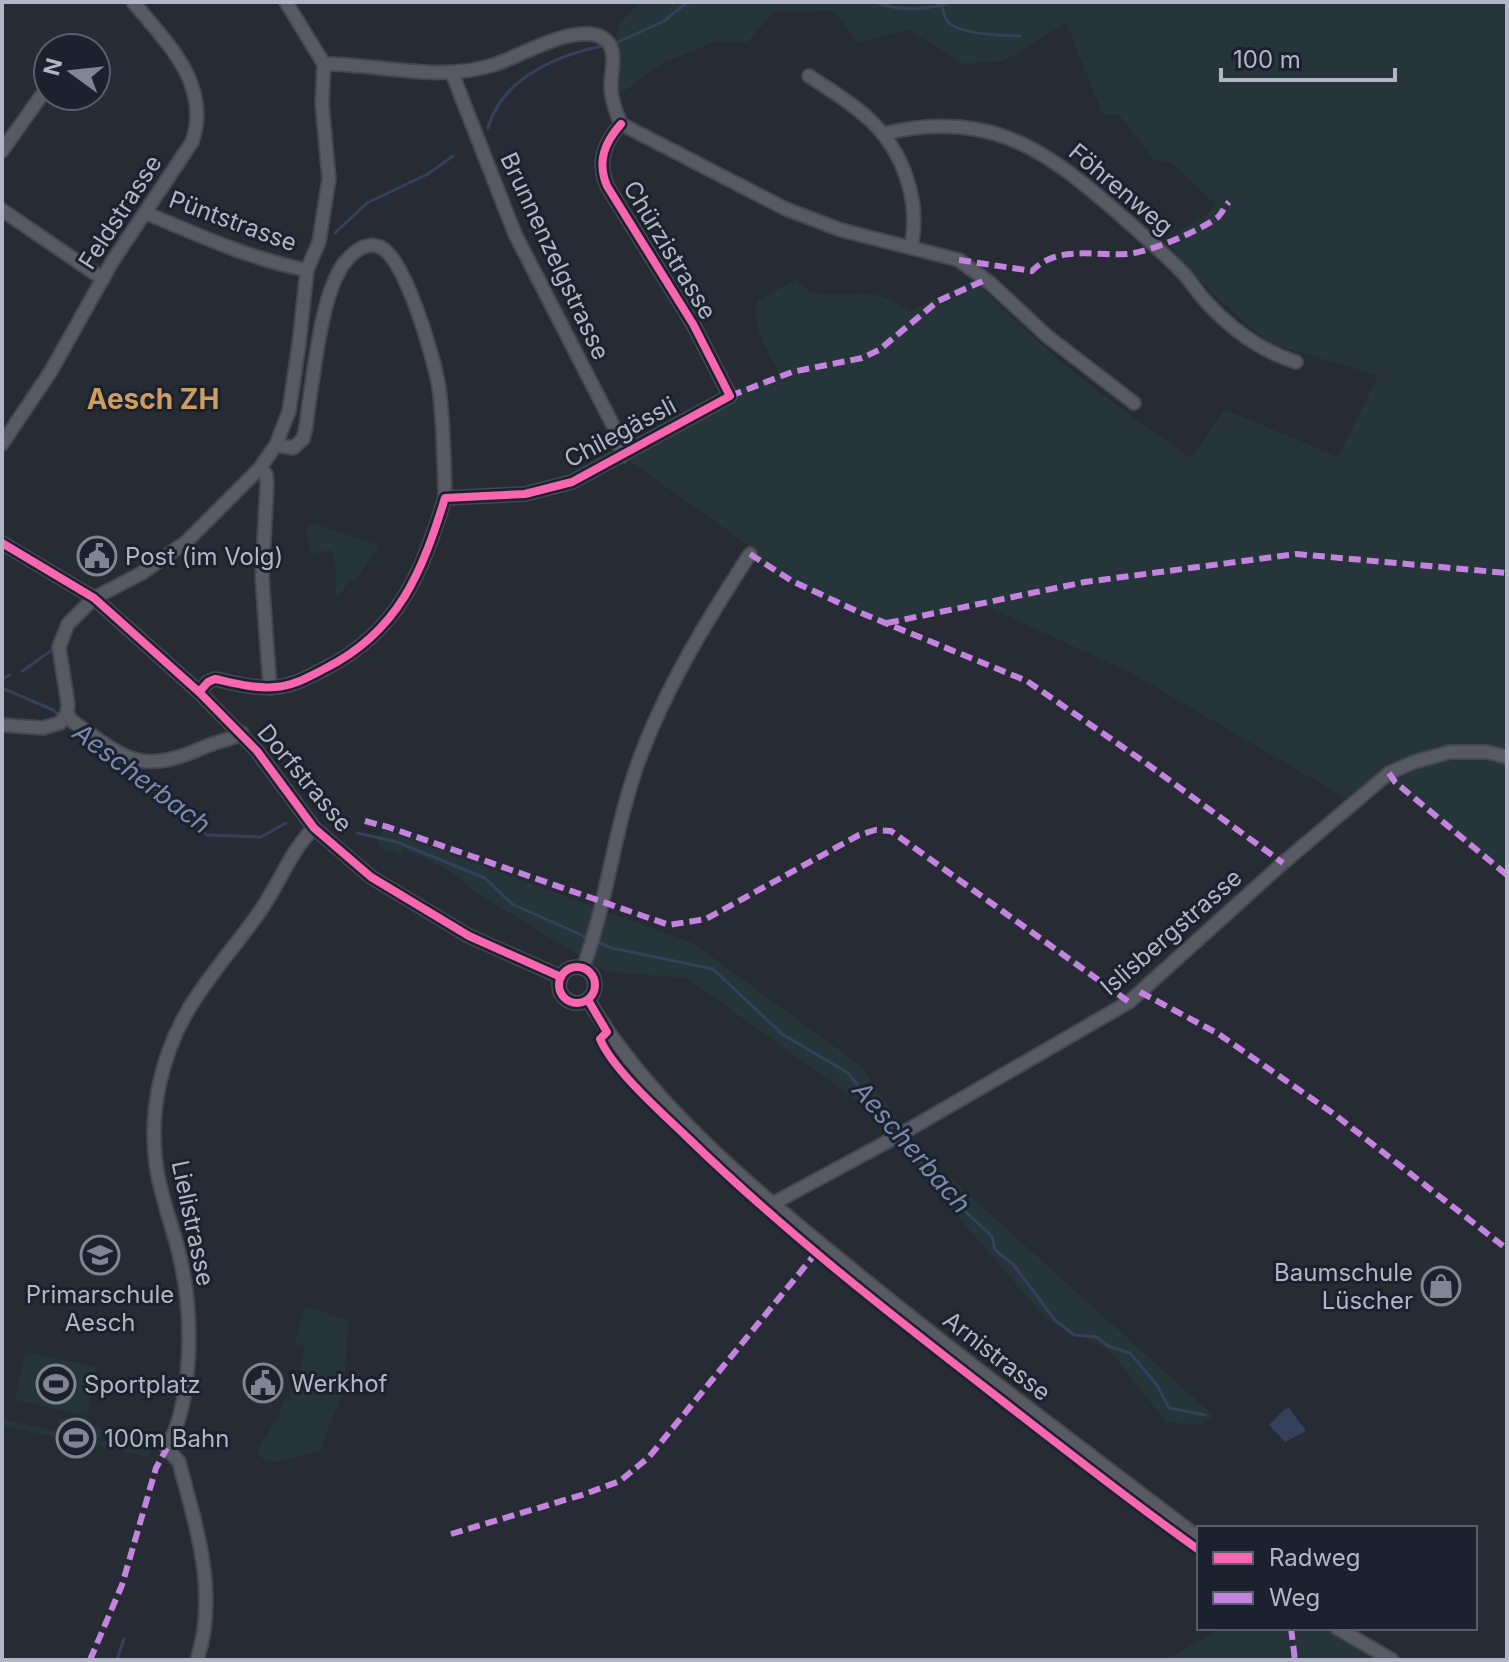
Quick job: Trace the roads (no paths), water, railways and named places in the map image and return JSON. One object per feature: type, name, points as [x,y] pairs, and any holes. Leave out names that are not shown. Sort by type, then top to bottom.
[{"type":"street","name":"Feldstrasse","points":[[4,435],[51,371],[103,279],[192,142],[198,106],[195,91],[186,70],[133,2]]},
{"type":"street","points":[[64,719],[68,704],[60,661],[61,636],[68,624],[94,598],[142,573],[186,542],[260,468],[276,445],[289,411],[307,270],[319,242],[329,179],[322,103],[324,64],[286,2]]},
{"type":"street","points":[[324,64],[452,73],[496,64],[558,38],[594,34],[609,45],[614,108],[621,124],[786,209],[841,230],[959,260],[990,283],[1047,336],[1134,403]]},
{"type":"street","name":"Brunnenzelgstrasse","points":[[452,73],[515,234],[617,433],[622,456]]},
{"type":"street","points":[[809,76],[858,109],[883,134],[898,156],[911,197],[914,223],[911,246]]},
{"type":"street","points":[[2,151],[32,109]]},
{"type":"street","name":"Chürzistrasse","points":[[621,124],[608,139],[603,151],[602,173],[607,186],[693,324],[730,396]]},
{"type":"street","name":"Föhrenweg","points":[[883,134],[939,125],[974,128],[1013,138],[1042,152],[1073,173],[1155,246],[1221,317],[1242,335],[1271,354],[1296,362]]},
{"type":"street","points":[[2,210],[103,279]]},
{"type":"street","name":"Püntstrasse","points":[[146,213],[225,246],[307,270]]},
{"type":"street","points":[[199,692],[215,679],[270,688],[298,682],[340,661],[364,645],[395,612],[414,583],[431,546],[445,498],[440,395],[423,322],[399,270],[386,251],[378,246],[361,248],[341,268],[332,286],[322,326],[305,433],[293,448],[276,445]]},
{"type":"street","name":"Chilegässli","points":[[445,498],[525,494],[572,482],[730,396]]},
{"type":"street","points":[[260,468],[266,474],[267,484],[262,577],[270,688]]},
{"type":"street","name":"Dorfstrasse","points":[[2,543],[94,598],[199,692],[242,733],[270,766],[314,828],[371,877],[469,936],[561,977]]},
{"type":"street","points":[[583,968],[616,835],[638,763],[698,635],[750,554]]},
{"type":"street","points":[[2,725],[43,728],[64,719],[72,721],[130,759],[155,764],[176,760],[242,733]]},
{"type":"street","name":"Islisbergstrasse","points":[[772,1204],[894,1138],[1129,1002],[1283,863],[1389,773],[1450,752],[1487,752],[1507,757]]},
{"type":"street","name":"Lielistrasse","points":[[197,1660],[204,1639],[206,1575],[179,1462],[167,1448],[180,1416],[190,1311],[181,1259],[156,1164],[157,1101],[167,1058],[187,1012],[259,913],[302,842],[314,828]]},
{"type":"street","points":[[583,968],[594,980],[594,991],[588,1000],[577,1003],[566,999],[560,989],[561,977],[568,970],[583,968]]},
{"type":"street","points":[[588,1000],[636,1071],[712,1149],[772,1204]]},
{"type":"street","name":"Arnistrasse","points":[[772,1204],[944,1343],[1197,1536]]},
{"type":"street","points":[[1340,1630],[1392,1660]]},
{"type":"water","points":[[1289,1408],[1306,1431],[1285,1442],[1269,1425]]},
{"type":"waterway","points":[[614,44],[664,21],[685,4],[695,2]]},
{"type":"waterway","points":[[875,2],[914,9],[953,2]]},
{"type":"waterway","points":[[942,5],[946,19],[955,27],[983,34],[1020,36]]},
{"type":"waterway","points":[[488,128],[495,110],[519,82],[552,62],[607,45]]},
{"type":"waterway","points":[[335,233],[367,203],[428,174],[453,156]]},
{"type":"waterway","points":[[22,671],[53,650]]},
{"type":"waterway","points":[[2,679],[10,675]]},
{"type":"waterway","name":"Aescherbach","points":[[2,688],[60,716]]},
{"type":"waterway","name":"Aescherbach","points":[[103,750],[145,780],[207,835],[261,837],[286,823]]},
{"type":"waterway","name":"Aescherbach","points":[[357,833],[397,842],[485,878],[512,904],[588,938]]},
{"type":"waterway","name":"Aescherbach","points":[[595,941],[612,948],[713,969],[782,1034],[848,1073],[895,1132]]},
{"type":"waterway","name":"Aescherbach","points":[[899,1138],[992,1236],[995,1250],[1013,1264],[1055,1320],[1074,1335],[1097,1337],[1108,1346],[1130,1353],[1157,1385],[1169,1408],[1205,1415]]},
{"type":"waterway","points":[[117,1660],[124,1639]]},
{"type":"place","name":"Post (im Volg)","points":[[97,556]]},
{"type":"place","name":"Primarschule Aesch","points":[[100,1255]]},
{"type":"place","name":"Baumschule Lüscher","points":[[1441,1286]]},
{"type":"place","name":"Werkhof","points":[[263,1383]]},
{"type":"place","name":"Sportplatz","points":[[56,1384]]},
{"type":"place","name":"100m Bahn","points":[[76,1438]]},
{"type":"district","name":"Aesch ZH","points":[[153,399]]}]
